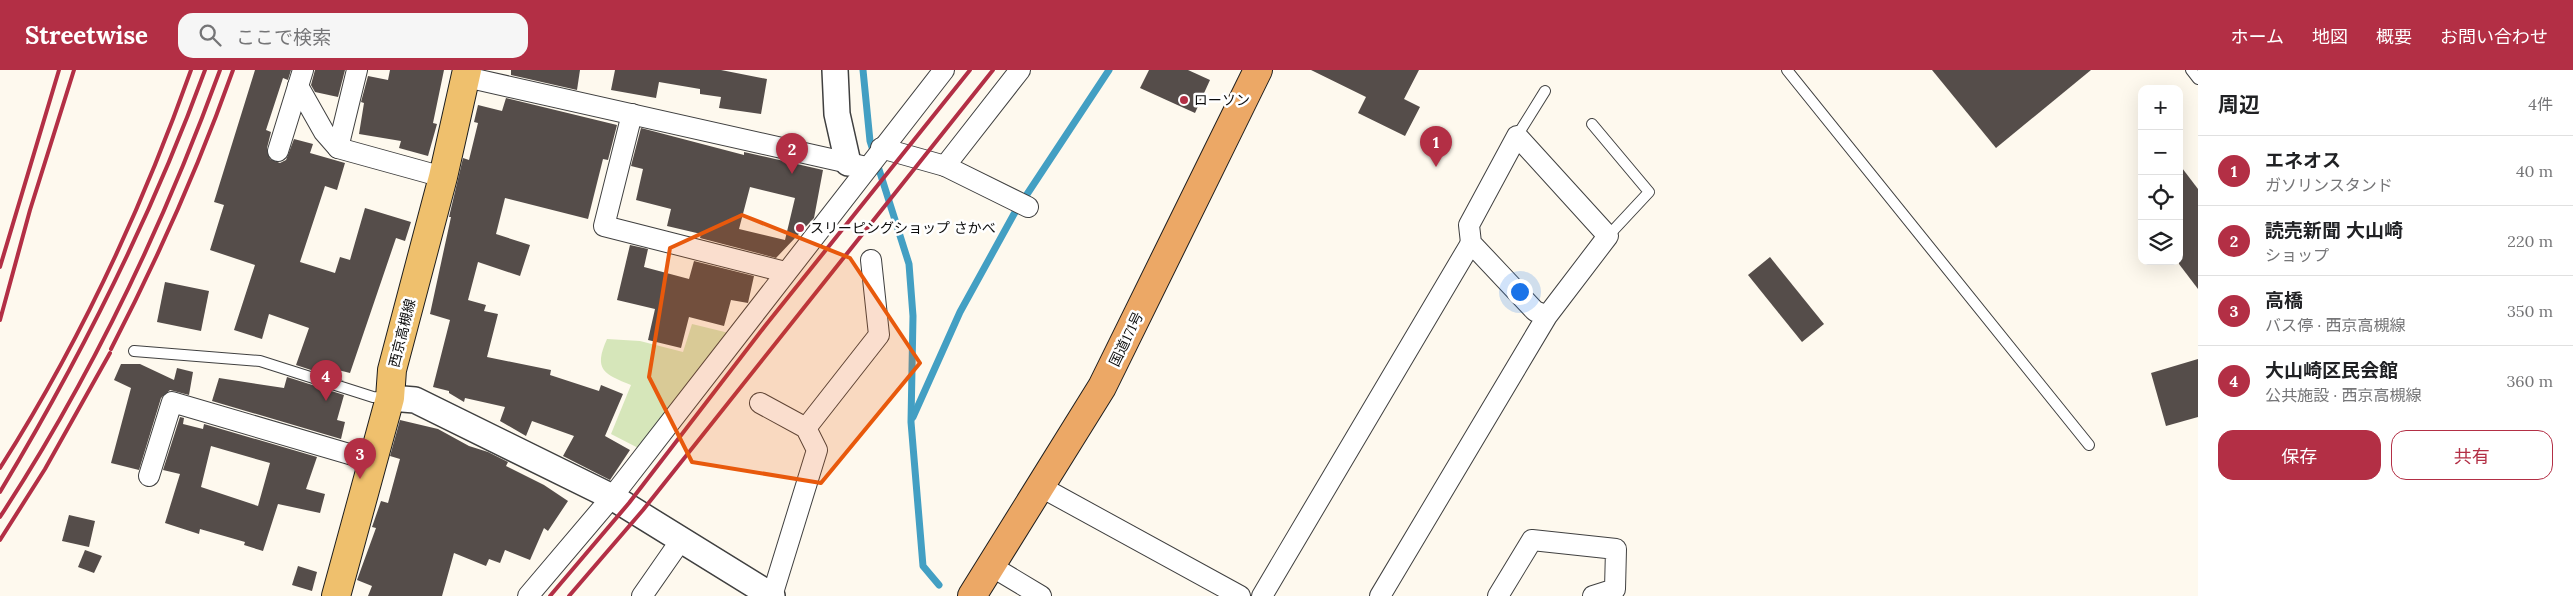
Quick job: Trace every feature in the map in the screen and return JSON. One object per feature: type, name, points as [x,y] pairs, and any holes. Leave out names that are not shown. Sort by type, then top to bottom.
[{"type":"highway","name":"国道171号","points":[[972,596],[1102,387],[1258,70]]},
{"type":"main road","name":"西京高槻線","points":[[336,596],[390,398],[392,370],[467,74]]},
{"type":"street","points":[[338,148],[357,70]]},
{"type":"street","points":[[835,70],[837,114],[857,165]]},
{"type":"street","points":[[528,596],[612,497],[785,272],[857,165],[881,148],[944,70]]},
{"type":"street","points":[[945,166],[1020,70]]},
{"type":"street","points":[[467,74],[857,165]]},
{"type":"street","points":[[300,78],[324,132],[338,148],[442,177]]},
{"type":"street","points":[[278,151],[300,78]]},
{"type":"street","points":[[632,114],[604,226],[785,272]]},
{"type":"street","points":[[1262,596],[1471,243],[1469,224],[1517,136],[1608,236],[1547,316],[1380,596]]},
{"type":"street","points":[[881,148],[945,166],[1028,207]]},
{"type":"street","points":[[1471,243],[1535,311],[1547,316]]},
{"type":"street","points":[[806,428],[880,335],[871,260]]},
{"type":"street","points":[[390,398],[415,400],[612,497],[772,596],[817,450],[806,428],[760,403]]},
{"type":"street","points":[[150,476],[172,402],[373,461]]},
{"type":"street","points":[[1042,486],[1240,596]]},
{"type":"street","points":[[642,596],[681,540]]},
{"type":"street","points":[[1498,596],[1532,540],[1616,549],[1615,589],[1593,596]]},
{"type":"street","points":[[991,566],[1041,596]]},
{"type":"lane","points":[[1787,70],[2089,445]]},
{"type":"lane","points":[[2190,70],[2198,79]]},
{"type":"lane","points":[[1517,136],[1544,91]]},
{"type":"lane","points":[[1592,124],[1649,192],[1608,236]]},
{"type":"lane","points":[[134,351],[260,361],[373,397],[390,398]]},
{"type":"highlighted area","points":[[742,215],[850,258],[920,363],[821,483],[692,462],[649,377],[670,248]]},
{"type":"green space","points":[[692,324],[733,334],[644,451],[611,434],[631,385],[614,378],[604,370],[601,358],[607,339],[640,341],[683,352]]},
{"type":"building","points":[[255,70],[291,70],[288,80],[283,78],[266,130],[271,132],[267,148],[270,159],[280,163],[286,160],[294,139],[313,144],[310,153],[345,163],[337,190],[325,186],[300,262],[335,273],[340,257],[350,260],[365,208],[411,222],[405,241],[396,238],[350,373],[334,369],[332,374],[344,381],[296,365],[309,328],[269,314],[262,339],[234,330],[255,265],[210,250],[224,205],[214,202]]},
{"type":"building","points":[[315,70],[345,70],[338,97],[315,92],[311,85]]},
{"type":"building","points":[[390,70],[444,70],[433,123],[437,124],[428,156],[399,148],[401,141],[359,134],[364,103],[361,102],[368,76],[388,80]]},
{"type":"building","points":[[511,70],[580,70],[577,90],[511,75]]},
{"type":"building","points":[[615,70],[721,70],[767,79],[761,114],[719,108],[721,97],[700,94],[700,89],[659,82],[656,98],[611,90]]},
{"type":"building","name":"ローソン","points":[[1149,70],[1188,70],[1210,80],[1195,113],[1140,88]]},
{"type":"building","points":[[1311,70],[1419,70],[1404,99],[1420,107],[1405,136],[1358,113],[1366,97]]},
{"type":"building","points":[[1932,70],[2091,70],[1996,148]]},
{"type":"building","points":[[506,98],[617,125],[608,160],[603,159],[588,219],[505,198],[496,234],[530,245],[520,276],[478,262],[468,300],[486,305],[484,311],[498,314],[487,357],[551,370],[550,375],[599,391],[601,385],[623,394],[605,436],[630,450],[610,480],[563,456],[574,436],[532,421],[526,436],[500,421],[505,407],[465,398],[464,402],[449,393],[449,391],[433,387],[450,320],[430,314],[463,158],[469,160],[478,123],[474,122],[478,105],[502,111]]},
{"type":"building","points":[[641,128],[744,155],[744,152],[823,170],[814,218],[776,258],[700,238],[701,234],[667,226],[671,209],[636,200],[643,169],[631,166]],"holes":[[[750,187],[795,198],[785,240],[739,229]]]},
{"type":"building","points":[[2183,169],[2198,189],[2198,289],[2180,265],[2183,265]]},
{"type":"building","points":[[630,245],[648,249],[644,267],[689,279],[694,261],[754,276],[748,303],[731,300],[724,326],[689,317],[681,348],[648,340],[655,309],[617,300]]},
{"type":"building","points":[[1770,257],[1824,324],[1802,342],[1748,275]]},
{"type":"building","points":[[165,282],[209,291],[201,331],[157,322]]},
{"type":"building","points":[[2198,359],[2198,417],[2166,426],[2151,373]]},
{"type":"building","points":[[121,364],[140,364],[174,380],[177,368],[193,372],[189,395],[170,390],[161,398],[139,470],[111,463],[131,388],[114,380]]},
{"type":"building","points":[[287,377],[344,395],[337,420],[345,422],[341,439],[212,401],[219,378],[284,388]]},
{"type":"building","points":[[180,417],[184,418],[183,424],[203,429],[204,424],[317,457],[306,489],[325,494],[320,513],[278,504],[263,551],[244,545],[245,542],[200,529],[199,534],[165,523],[180,474],[163,470]],"holes":[[[211,446],[270,463],[258,506],[201,487]]]},
{"type":"building","points":[[400,420],[438,429],[469,446],[488,452],[508,462],[506,466],[544,485],[568,501],[548,531],[544,528],[530,560],[505,550],[500,563],[489,559],[486,566],[454,553],[442,596],[368,596],[372,586],[357,580],[376,528],[372,527],[381,501],[388,503],[400,459],[390,456]]},
{"type":"building","points":[[69,515],[95,521],[89,547],[62,541]]},
{"type":"building","points":[[85,550],[102,556],[94,573],[78,567]]},
{"type":"building","points":[[298,566],[317,572],[312,591],[292,585]]},
{"type":"waterway","points":[[863,70],[870,141],[909,264],[913,316],[911,422],[923,566],[939,585]]},
{"type":"waterway","points":[[913,417],[960,312],[1014,214],[1109,70]]},
{"type":"railway","points":[[0,267],[59,70]]},
{"type":"railway","points":[[0,320],[30,210],[74,70]]},
{"type":"railway","points":[[0,468],[56,373],[107,274],[152,173],[191,70]]},
{"type":"railway","points":[[0,492],[59,390],[113,286],[162,179],[205,70]]},
{"type":"railway","points":[[0,517],[65,410],[123,300],[174,186],[220,70]]},
{"type":"railway","points":[[111,349],[177,211],[233,70]]},
{"type":"railway","points":[[550,596],[629,503],[765,326],[970,70]]},
{"type":"railway","points":[[569,596],[643,510],[993,70]]},
{"type":"railway","points":[[0,540],[45,469],[110,353]]},
{"type":"place","name":"ローソン","points":[[1184,100]]},
{"type":"place","name":"エネオス","points":[[1436,167]]},
{"type":"place","name":"読売新聞 大山崎","points":[[792,174]]},
{"type":"place","name":"スリーピングショップ さかべ","points":[[800,228]]},
{"type":"place","name":"大山崎区民会館","points":[[326,401]]},
{"type":"place","name":"高橋","points":[[360,479]]}]
